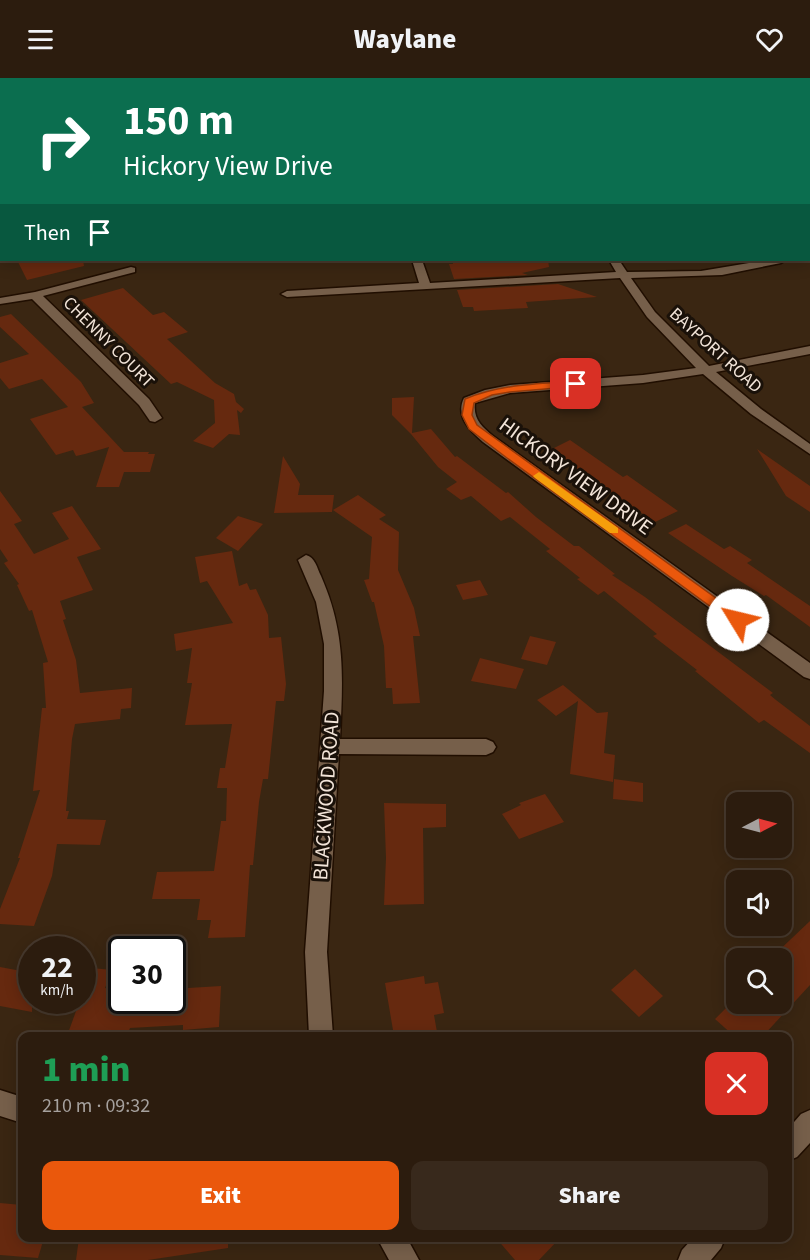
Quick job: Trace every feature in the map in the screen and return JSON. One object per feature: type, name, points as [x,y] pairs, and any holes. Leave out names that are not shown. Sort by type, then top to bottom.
[{"type":"street","points":[[417,261],[425,286]]},
{"type":"street","name":"BAYPORT ROAD","points":[[615,261],[651,314],[708,370],[791,438],[810,450]]},
{"type":"street","points":[[287,294],[622,275],[722,272],[776,261]]},
{"type":"street","points":[[0,301],[35,295],[131,270]]},
{"type":"street","name":"CHENNY COURT","points":[[35,295],[144,402],[155,417]]},
{"type":"street","name":"HICKORY VIEW DRIVE","points":[[810,350],[708,370],[642,379],[510,389],[469,401],[467,415],[473,426],[511,455],[810,672]]},
{"type":"street","name":"BLACKWOOD ROAD","points":[[306,560],[324,602],[333,644],[330,746],[316,952],[321,1032]]},
{"type":"street","points":[[330,746],[486,747]]},
{"type":"street","points":[[0,1103],[18,1109]]},
{"type":"street","points":[[792,1143],[810,1123]]},
{"type":"street","points":[[394,1242],[405,1260]]},
{"type":"street","points":[[692,1260],[708,1242]]},
{"type":"building","points":[[18,261],[83,261],[84,266],[27,280]]},
{"type":"building","points":[[452,261],[548,261],[549,267],[522,273],[528,275],[454,279],[449,264],[453,264]]},
{"type":"building","points":[[558,284],[597,297],[526,302],[528,308],[474,311],[473,307],[463,307],[457,290]]},
{"type":"building","points":[[123,288],[153,315],[164,312],[188,332],[167,339],[215,383],[234,394],[236,402],[244,409],[241,413],[237,410],[240,435],[229,434],[213,448],[193,441],[215,423],[214,400],[177,382],[171,384],[81,300]]},
{"type":"building","points":[[11,314],[81,382],[94,403],[82,407],[124,452],[155,454],[150,472],[124,472],[119,487],[96,487],[109,447],[76,456],[73,450],[56,455],[30,419],[68,407],[42,379],[9,389],[0,378],[0,363],[29,354],[0,327],[0,317]]},
{"type":"building","points":[[414,397],[412,433],[431,429],[455,457],[457,456],[506,493],[508,492],[536,517],[615,574],[612,575],[773,693],[770,695],[810,726],[810,753],[764,720],[759,723],[653,636],[657,634],[604,591],[598,595],[577,579],[580,578],[546,551],[550,549],[510,517],[501,521],[471,496],[461,500],[446,489],[457,482],[438,467],[392,415],[392,398]]},
{"type":"building","points":[[570,440],[623,477],[627,475],[678,511],[655,522],[550,450]]},
{"type":"building","points":[[757,449],[810,486],[810,512],[786,496]]},
{"type":"building","points":[[283,456],[300,484],[298,495],[334,495],[332,512],[274,513]]},
{"type":"building","points":[[0,491],[22,521],[14,524],[34,554],[69,539],[52,513],[72,506],[101,549],[77,557],[93,590],[60,601],[66,619],[63,620],[76,660],[80,693],[132,688],[131,708],[121,709],[120,719],[75,724],[67,819],[106,820],[100,845],[57,844],[52,876],[34,926],[0,924],[0,909],[20,858],[18,858],[40,790],[33,791],[42,708],[46,708],[43,663],[48,662],[32,610],[29,611],[17,585],[19,584],[4,563],[8,561],[0,549]]},
{"type":"building","points":[[358,495],[386,515],[379,519],[399,532],[398,570],[414,608],[420,636],[413,636],[420,703],[393,704],[392,688],[386,688],[384,646],[374,602],[372,602],[364,580],[369,579],[372,537],[333,510]]},
{"type":"building","points":[[238,516],[263,524],[238,551],[216,538]]},
{"type":"building","points":[[686,524],[724,549],[730,546],[752,560],[747,563],[810,606],[810,627],[766,595],[764,596],[732,576],[668,533]]},
{"type":"building","points":[[232,551],[239,586],[247,583],[250,590],[256,589],[268,615],[269,638],[281,637],[286,684],[284,701],[276,701],[268,779],[263,779],[259,802],[253,865],[250,865],[245,937],[208,938],[211,920],[197,920],[200,899],[152,899],[157,872],[214,871],[221,821],[226,821],[227,788],[217,788],[220,768],[225,768],[232,724],[185,725],[192,683],[187,683],[192,648],[176,651],[174,634],[233,623],[207,581],[200,583],[195,557]]},
{"type":"building","points":[[480,580],[488,595],[463,600],[456,585]]},
{"type":"building","points":[[530,636],[556,642],[547,665],[521,659]]},
{"type":"building","points":[[480,658],[524,669],[516,689],[471,681]]},
{"type":"building","points":[[563,685],[597,713],[608,712],[604,753],[615,755],[613,782],[570,774],[578,701],[556,716],[537,700]]},
{"type":"building","points":[[614,779],[643,783],[643,802],[613,799]]},
{"type":"building","points":[[545,794],[564,822],[519,839],[502,814],[521,805],[519,803]]},
{"type":"building","points":[[384,803],[446,804],[446,827],[423,828],[424,904],[384,905],[386,858]]},
{"type":"building","points":[[810,921],[810,985],[792,1005],[792,948],[782,948]]},
{"type":"building","points":[[0,967],[18,970],[18,1009],[0,1006]]},
{"type":"building","points":[[96,968],[108,970],[105,988],[108,988],[108,1014],[186,1014],[186,988],[221,986],[219,1027],[183,1030],[183,1025],[130,1028],[128,1032],[68,1032],[75,1014],[96,1014]]},
{"type":"building","points":[[635,969],[663,996],[639,1017],[611,990]]},
{"type":"building","points":[[424,976],[425,984],[438,982],[444,1013],[434,1015],[437,1032],[393,1032],[385,983]]},
{"type":"building","points":[[726,1008],[726,1014],[783,1014],[767,1032],[730,1032],[715,1019]]},
{"type":"building","points":[[0,1203],[18,1205],[18,1242],[43,1242],[38,1258],[0,1255]]},
{"type":"building","points":[[78,1242],[228,1242],[228,1248],[148,1260],[76,1260]]},
{"type":"building","points":[[499,1242],[556,1242],[539,1260],[515,1260]]},
{"type":"slow traffic","points":[[539,476],[614,531]]},
{"type":"route","points":[[576,384],[510,389],[490,393],[469,401],[467,415],[473,426],[511,455],[738,620]]}]
